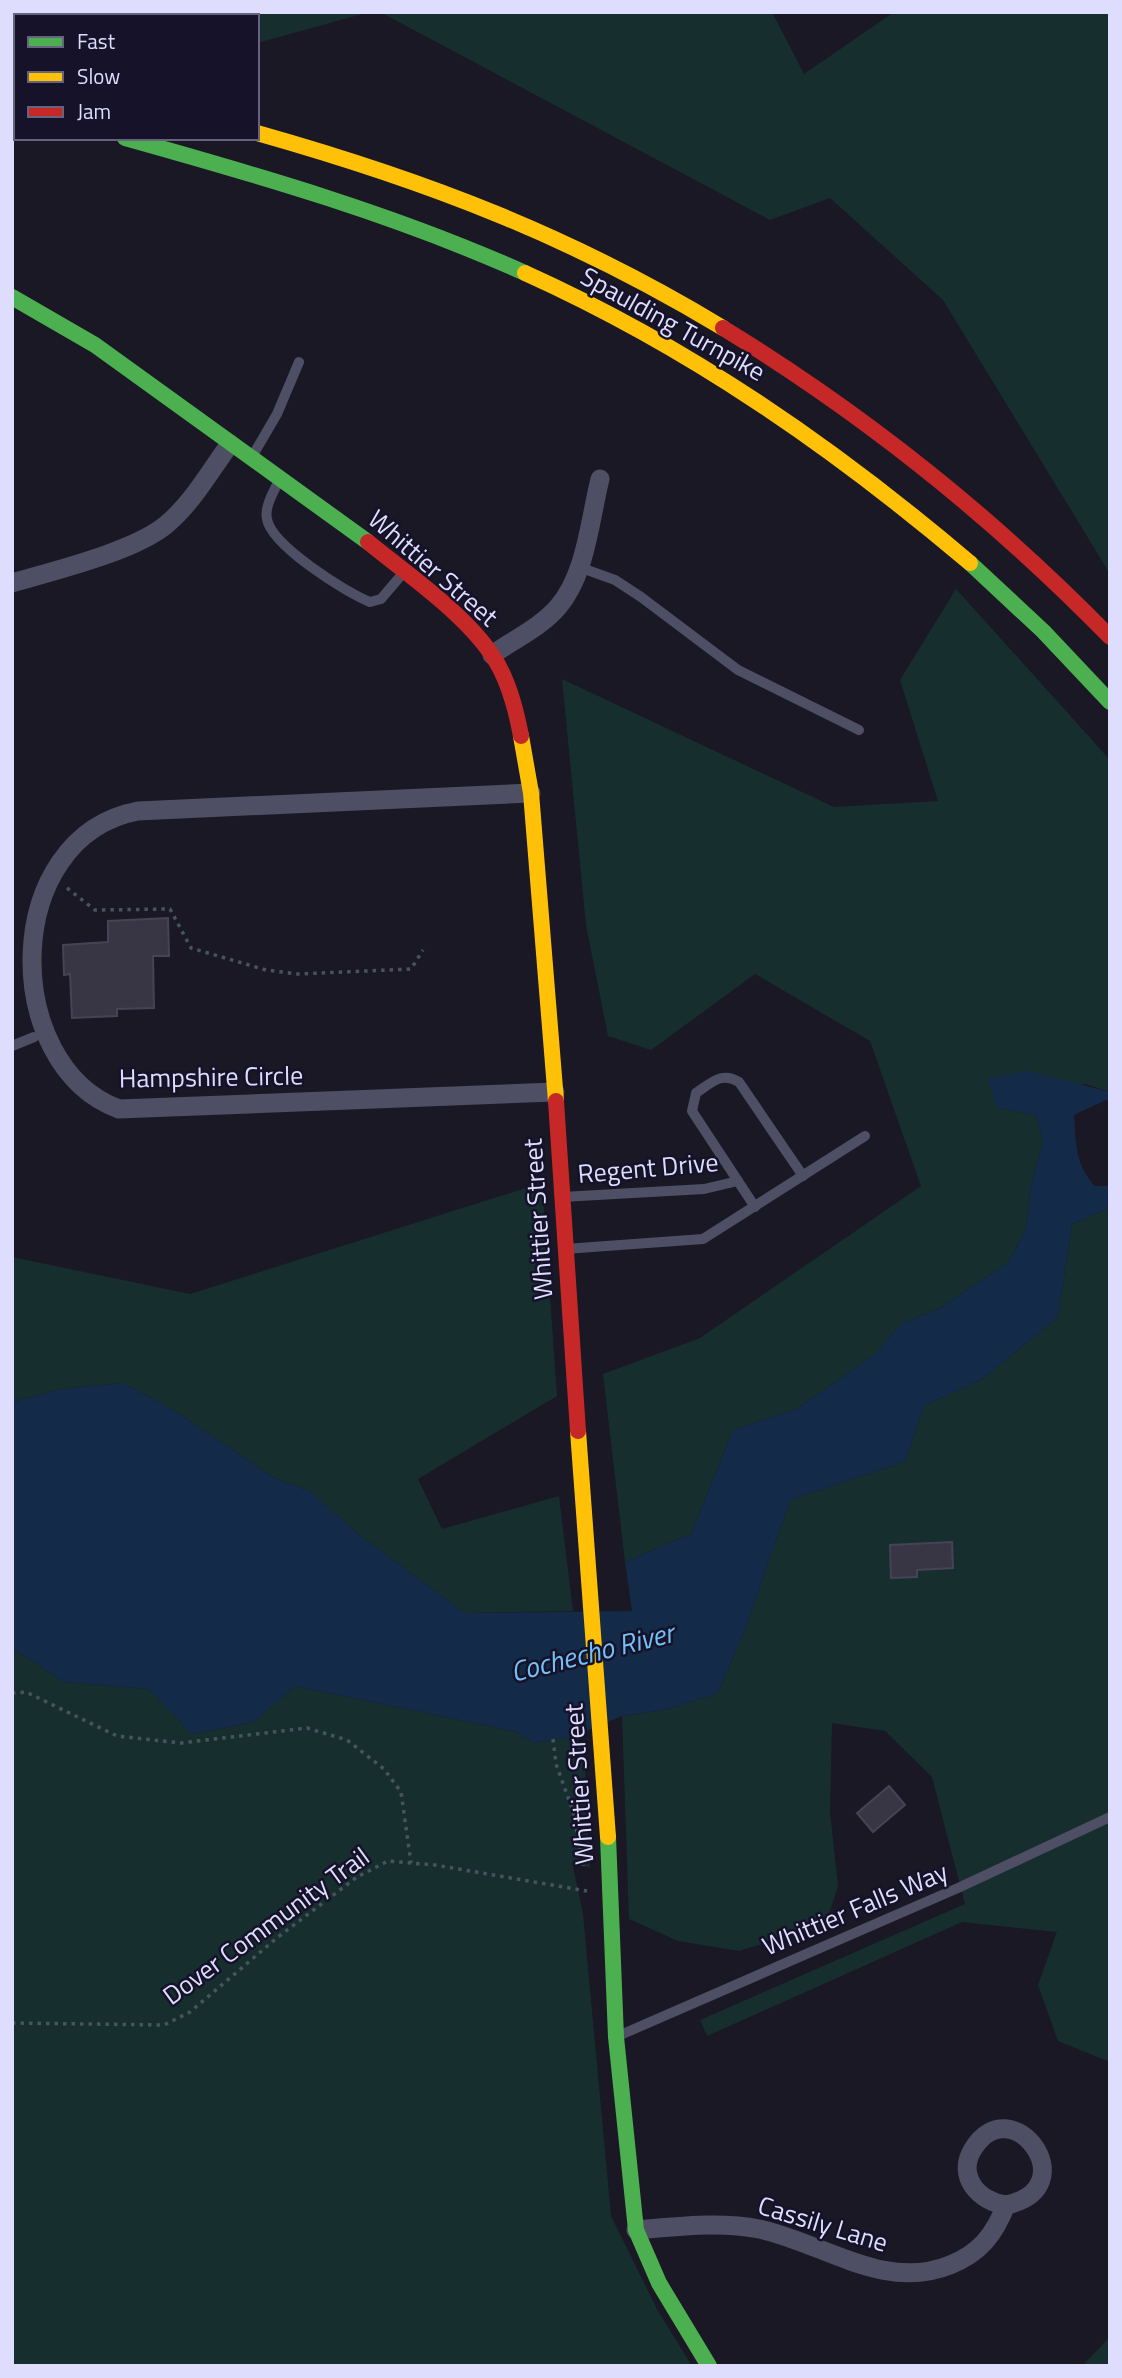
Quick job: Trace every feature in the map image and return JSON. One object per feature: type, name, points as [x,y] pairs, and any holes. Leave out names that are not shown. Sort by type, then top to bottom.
[{"type":"main road","name":"Spaulding Turnpike","points":[[259,134],[373,167],[508,217],[631,275],[708,320],[850,413],[933,475],[1028,556],[1110,637]]},
{"type":"main road","name":"Spaulding Turnpike","points":[[132,140],[331,200],[459,245],[569,292],[676,349],[799,426],[915,513],[1023,611],[1110,702]]},
{"type":"main road","name":"Whittier Street","points":[[12,297],[53,318],[94,345],[280,477],[405,572],[459,619],[492,655],[515,706],[531,793],[550,985],[561,1197],[601,1742],[616,2037],[636,2230],[664,2293],[709,2366]]},
{"type":"street","points":[[12,583],[125,546],[166,526],[230,444]]},
{"type":"street","points":[[492,655],[558,607],[579,567],[600,479]]},
{"type":"street","name":"Hampshire Circle","points":[[531,793],[138,811],[115,816],[73,838],[56,856],[40,883],[19,937],[17,988],[34,1037],[55,1071],[70,1086],[87,1097],[119,1109],[555,1092]]},
{"type":"street","name":"Cassily Lane","points":[[636,2230],[722,2225],[755,2228],[781,2234],[874,2269],[917,2273],[943,2268],[967,2259],[982,2247],[996,2230],[1006,2206]]},
{"type":"lane","points":[[251,458],[276,414],[299,362]]},
{"type":"lane","points":[[280,477],[266,517],[272,533],[324,576],[370,602],[381,599],[405,572]]},
{"type":"lane","points":[[579,567],[615,580],[738,670],[859,730]]},
{"type":"lane","points":[[12,1046],[34,1037]]},
{"type":"lane","name":"Regent Drive","points":[[755,1207],[692,1111],[696,1093],[721,1077],[730,1076],[739,1082],[803,1176]]},
{"type":"lane","points":[[565,1249],[703,1239],[865,1136]]},
{"type":"lane","name":"Regent Drive","points":[[561,1197],[704,1189],[738,1181]]},
{"type":"lane","name":"Whittier Falls Way","points":[[616,2037],[958,1888],[1110,1817]]},
{"type":"path","points":[[75,894],[95,910],[170,909],[191,948],[266,970],[298,974],[411,969],[423,950]]},
{"type":"path","points":[[12,1693],[26,1692],[117,1735],[181,1744],[307,1728],[347,1740],[384,1769],[401,1792],[411,1863]]},
{"type":"path","name":"Dover Community Trail","points":[[12,2023],[164,2025],[190,2012],[278,1937],[357,1877],[388,1861],[586,1891],[573,1811],[556,1764],[553,1739]]},
{"type":"green space","points":[[94,12],[370,12],[259,42],[259,14]]},
{"type":"green space","points":[[380,12],[772,12],[804,74],[894,12],[1110,12],[1110,574],[943,300],[830,198],[770,220]]},
{"type":"green space","points":[[956,589],[1110,760],[1110,1092],[1085,1084],[997,1108],[1036,1115],[1043,1143],[1031,1184],[1026,1229],[1009,1262],[939,1309],[902,1323],[874,1355],[798,1408],[733,1430],[691,1534],[625,1562],[603,1374],[700,1338],[921,1186],[870,1041],[755,974],[651,1050],[608,1036],[586,925],[562,679],[834,807],[938,801],[900,680]]},
{"type":"green space","points":[[542,1183],[557,1396],[418,1479],[442,1529],[559,1496],[573,1611],[465,1613],[362,1537],[309,1491],[274,1478],[175,1411],[123,1383],[61,1389],[12,1402],[12,1257],[190,1294]]},
{"type":"green space","points":[[1110,1208],[1110,2062],[1058,2041],[1038,1985],[1057,1932],[962,1922],[707,2036],[700,2020],[965,1904],[932,1777],[885,1731],[832,1723],[830,1812],[838,1886],[826,1924],[739,1951],[678,1941],[629,1919],[622,1716],[665,1710],[718,1693],[746,1627],[790,1500],[905,1462],[924,1406],[982,1379],[1058,1317],[1072,1224]]},
{"type":"green space","points":[[12,1648],[64,1682],[149,1689],[192,1734],[254,1722],[295,1686],[517,1732],[534,1743],[575,1736],[584,1748],[590,1868],[572,1862],[583,1914],[611,2216],[658,2311],[692,2366],[12,2366]]},
{"type":"green space","points":[[1110,2335],[1110,2366],[1082,2366],[1107,2340]]},
{"type":"water","name":"Cochecho River","points":[[1028,1071],[1110,1092],[1110,1102],[1106,1100],[1074,1115],[1080,1162],[1095,1186],[1110,1186],[1110,1208],[1072,1224],[1058,1317],[982,1379],[924,1406],[905,1462],[790,1500],[746,1627],[718,1693],[665,1710],[622,1716],[575,1736],[534,1743],[517,1732],[295,1686],[254,1722],[192,1734],[149,1689],[64,1682],[12,1648],[12,1402],[61,1389],[123,1383],[175,1411],[274,1478],[309,1491],[362,1537],[465,1613],[632,1611],[625,1562],[691,1534],[733,1430],[798,1408],[874,1355],[902,1323],[939,1309],[1009,1262],[1026,1229],[1031,1184],[1043,1143],[1036,1115],[997,1108],[988,1078]]},
{"type":"building","points":[[168,918],[169,956],[153,956],[154,1008],[117,1009],[117,1016],[72,1018],[70,974],[64,975],[63,945],[108,942],[108,921]]},
{"type":"building","points":[[952,1542],[953,1568],[917,1570],[917,1577],[891,1578],[890,1545]]},
{"type":"building","points":[[889,1786],[905,1805],[873,1832],[857,1813]]},
{"type":"traffic: fast","points":[[132,140],[277,182],[378,215],[525,273]]},
{"type":"traffic: fast","points":[[12,297],[95,345],[368,542]]},
{"type":"traffic: fast","points":[[970,563],[1043,631],[1110,702]]},
{"type":"traffic: fast","points":[[608,1837],[616,2037],[636,2230],[659,2283],[709,2366]]},
{"type":"traffic: slow","points":[[259,134],[380,171],[497,214],[610,265],[723,328]]},
{"type":"traffic: slow","points":[[525,273],[644,333],[758,402],[866,479],[970,563]]},
{"type":"traffic: slow","points":[[521,736],[531,793],[556,1101]]},
{"type":"traffic: slow","points":[[578,1431],[608,1837]]},
{"type":"traffic: jam","points":[[723,328],[827,396],[926,471],[1021,551],[1110,637]]},
{"type":"traffic: jam","points":[[368,542],[434,595],[480,639],[498,664],[507,684],[521,736]]},
{"type":"traffic: jam","points":[[556,1101],[578,1431]]}]
